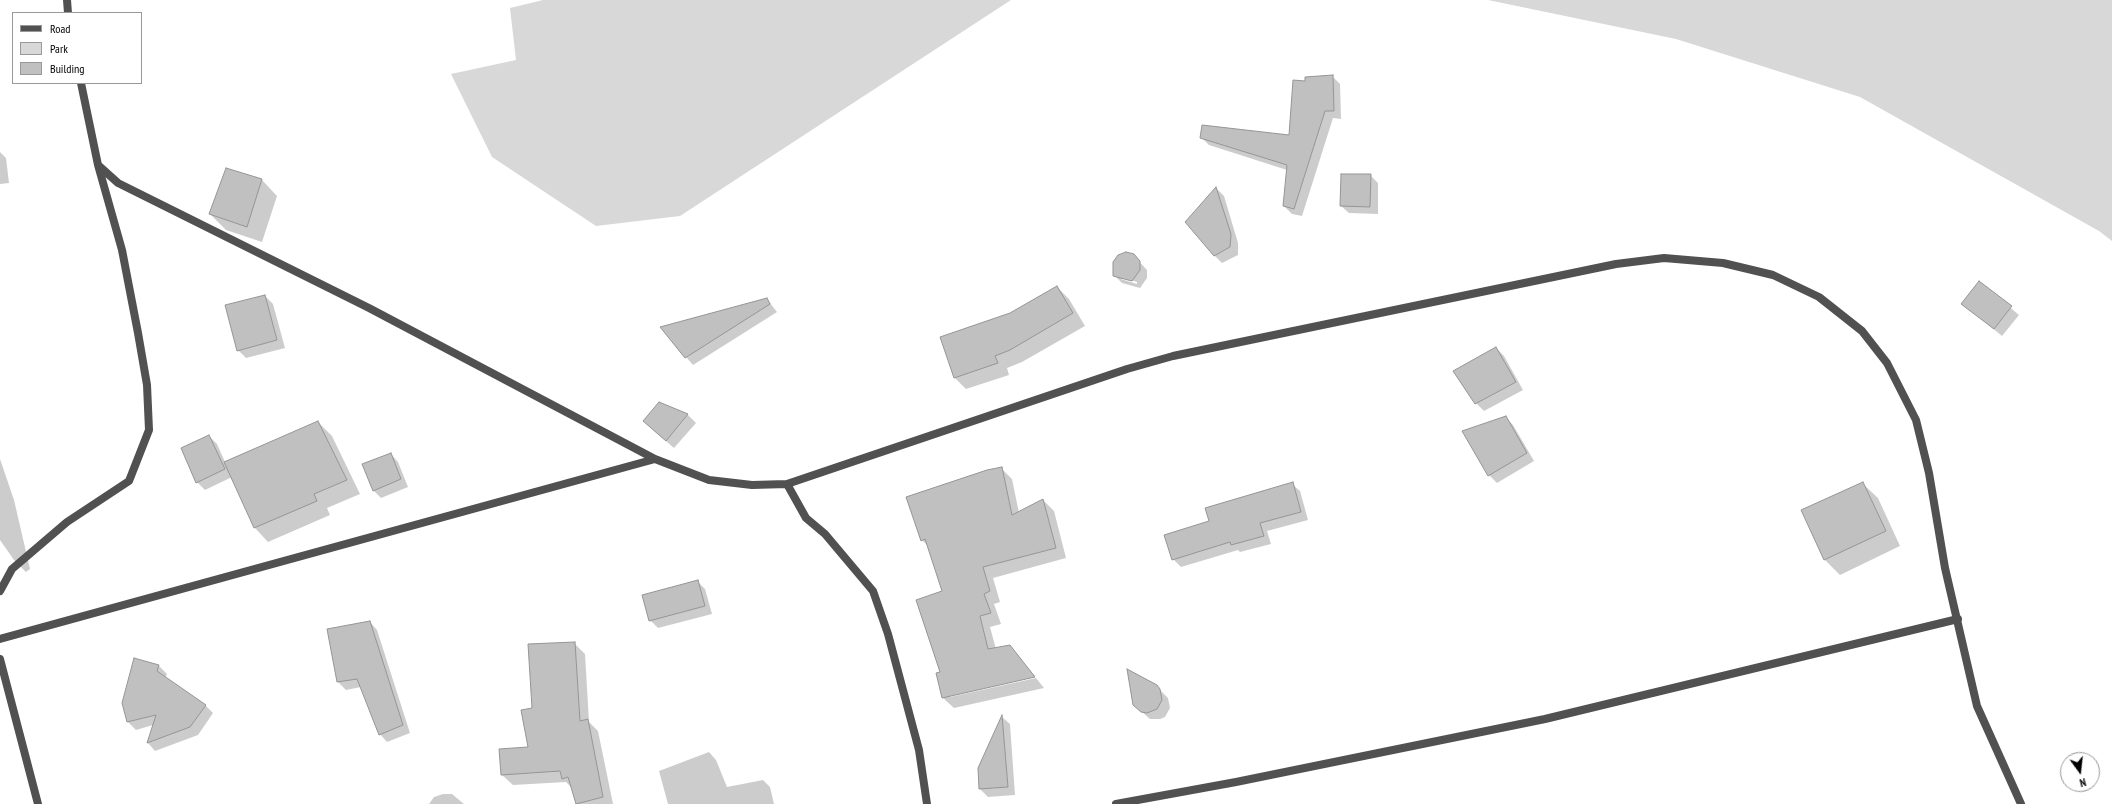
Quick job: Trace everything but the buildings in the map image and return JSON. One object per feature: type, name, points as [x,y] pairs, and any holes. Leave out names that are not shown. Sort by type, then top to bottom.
[{"type":"street","points":[[67,0],[68,12]]},
{"type":"street","points":[[0,591],[12,569],[67,522],[129,481],[149,430],[147,385],[122,250],[98,165],[81,84]]},
{"type":"street","points":[[98,165],[118,183],[362,304],[655,459],[709,480],[752,485],[787,484],[1127,369],[1173,356],[1616,264],[1664,258],[1723,263],[1773,275],[1819,297],[1862,331],[1887,363],[1916,420],[1929,473],[1945,568],[1977,706],[2021,804]]},
{"type":"street","points":[[0,639],[655,459]]},
{"type":"street","points":[[787,484],[806,518],[825,534],[873,591],[888,634],[919,750],[927,804]]},
{"type":"street","points":[[1116,804],[1236,782],[1545,719],[1958,619]]},
{"type":"street","points":[[0,659],[38,804]]},
{"type":"green space","points":[[543,0],[1011,0],[680,216],[596,226],[492,157],[451,74],[516,60],[510,8]]},
{"type":"green space","points":[[1488,0],[2112,0],[2112,241],[2099,231],[1860,97],[1676,39]]}]
